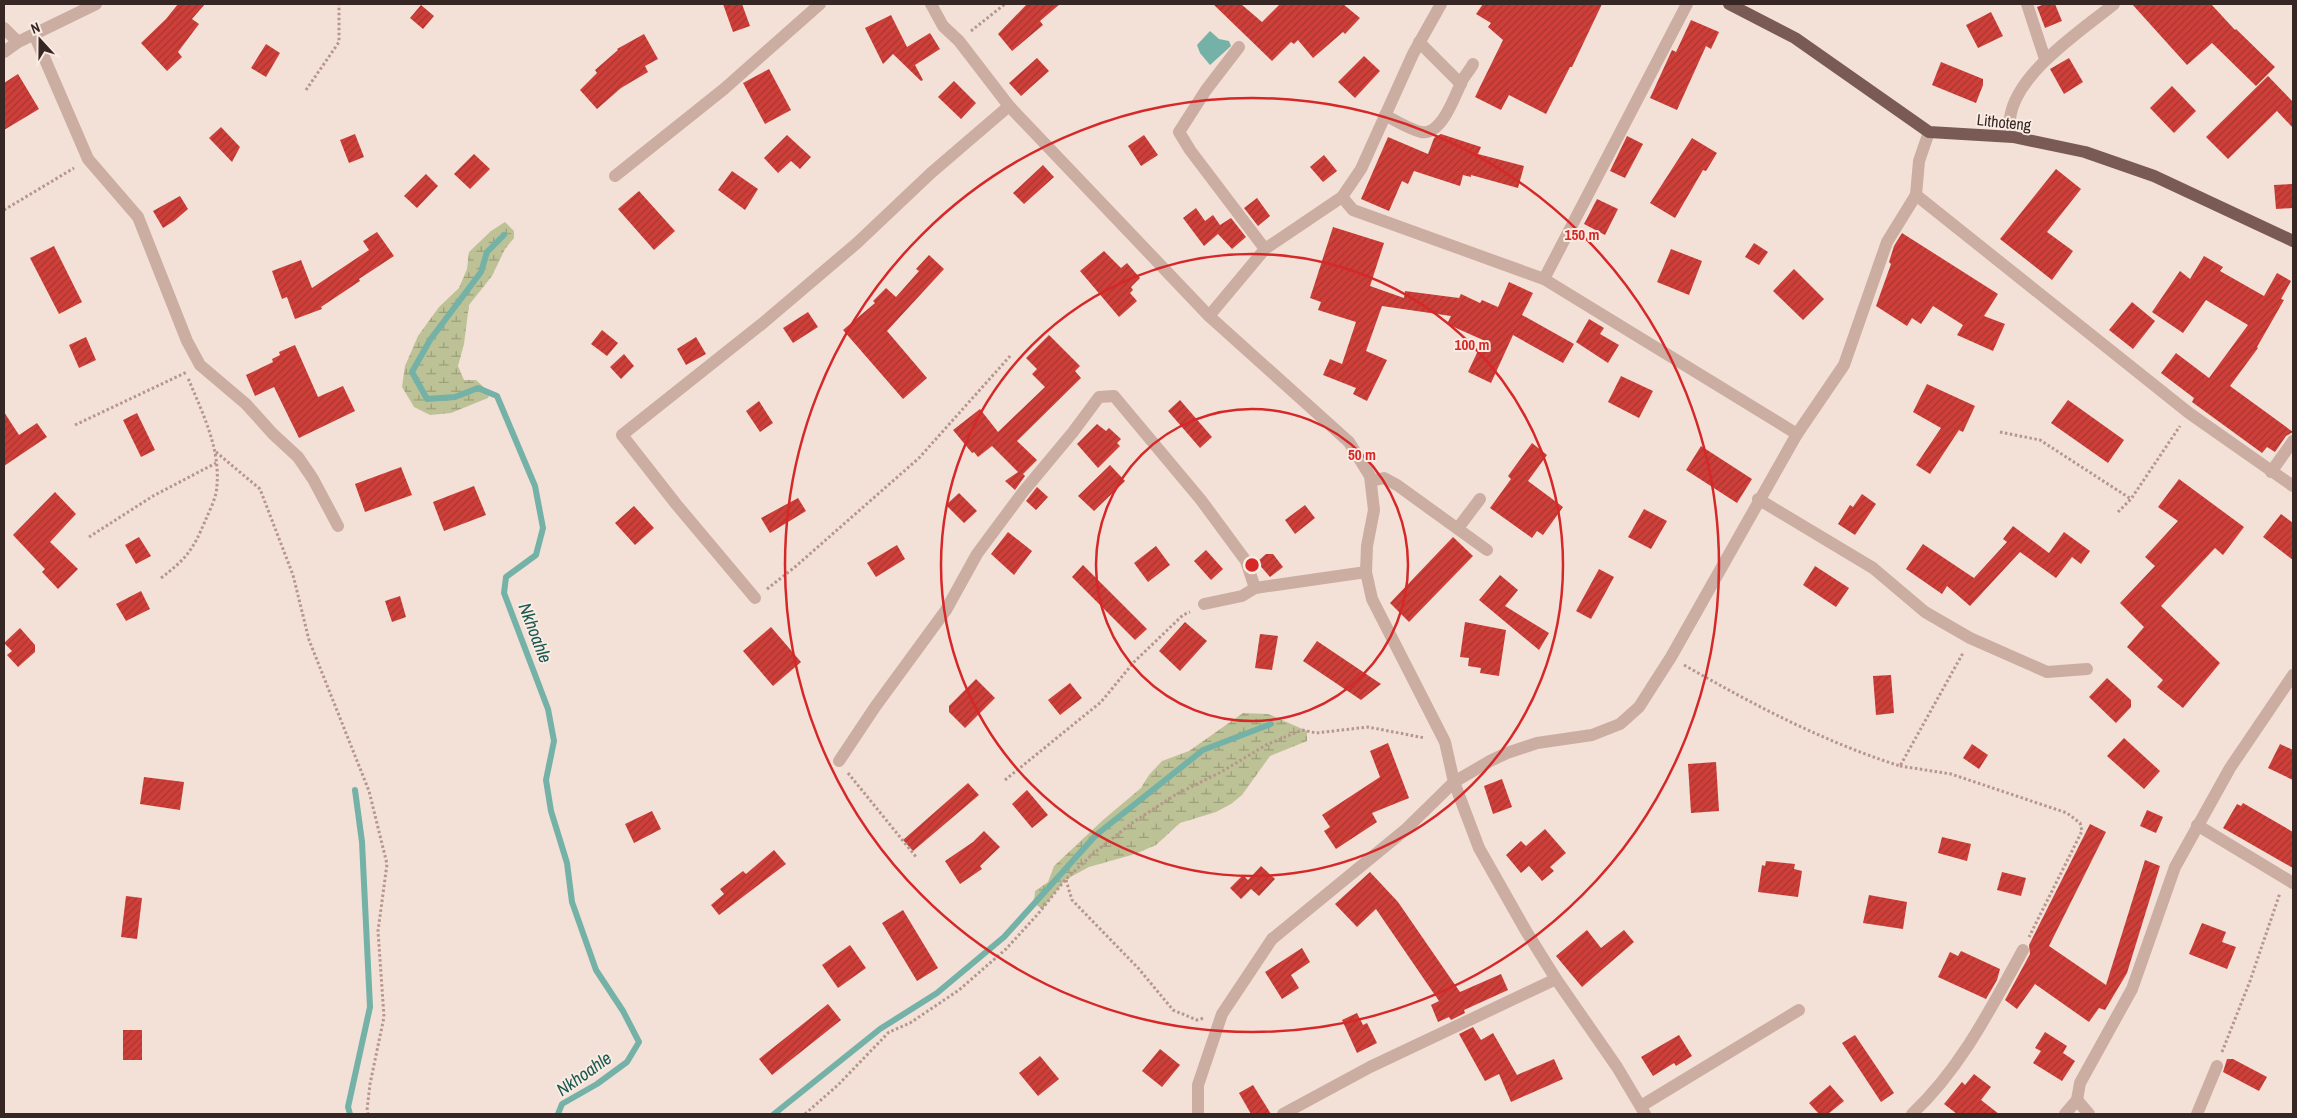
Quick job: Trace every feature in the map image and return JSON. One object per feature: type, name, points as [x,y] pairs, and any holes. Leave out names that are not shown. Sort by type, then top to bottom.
[{"type":"main road","points":[[1729,4],[1795,38],[1929,132]]},
{"type":"main road","name":"Lithoteng","points":[[1929,132],[2013,137],[2085,152],[2154,176],[2293,241]]},
{"type":"street","points":[[4,52],[18,42],[96,4]]},
{"type":"street","points":[[615,176],[724,89],[820,4]]},
{"type":"street","points":[[931,4],[943,26],[959,41],[1009,106],[1209,316],[1349,442],[1370,476],[1371,481],[1374,510],[1367,546],[1366,572],[1372,599],[1445,742],[1454,782],[1479,848],[1526,931],[1556,979],[1618,1067],[1643,1110],[1799,1010]]},
{"type":"street","points":[[1209,316],[1265,249],[1342,197],[1362,169],[1420,42],[1441,4]]},
{"type":"street","points":[[1544,279],[1687,4]]},
{"type":"street","points":[[2027,4],[2045,59]]},
{"type":"street","points":[[2013,137],[2010,119],[2016,96],[2045,59],[2114,4]]},
{"type":"street","points":[[4,28],[18,42]]},
{"type":"street","points":[[34,34],[88,159],[138,217],[187,340],[200,365],[246,404],[273,434],[298,457],[313,479],[338,526]]},
{"type":"street","points":[[1420,42],[1461,84]]},
{"type":"street","points":[[1240,47],[1206,90],[1179,132],[1190,150],[1265,249]]},
{"type":"street","points":[[1385,116],[1421,132],[1429,132],[1440,123],[1473,64]]},
{"type":"street","points":[[755,598],[676,504],[622,435],[785,305],[1009,106]]},
{"type":"street","points":[[1198,1114],[1198,1084],[1222,1014],[1272,939],[1405,830],[1454,782],[1508,753],[1537,743],[1592,735],[1620,724],[1639,708],[1728,558],[1758,499],[1797,434],[1844,365],[1887,242],[1916,195],[1919,161],[1929,132]]},
{"type":"street","points":[[1916,195],[2189,413],[2293,486]]},
{"type":"street","points":[[1342,197],[1353,210],[1544,279],[1797,434]]},
{"type":"street","points":[[839,761],[875,707],[946,610],[977,554],[1023,492],[1099,397],[1114,396],[1201,500],[1246,561],[1254,588]]},
{"type":"street","points":[[2271,472],[2293,441]]},
{"type":"street","points":[[1371,481],[1384,478],[1487,550]]},
{"type":"street","points":[[1458,528],[1480,499]]},
{"type":"street","points":[[1758,499],[1873,568],[1925,612],[1970,638],[2047,672],[2086,669]]},
{"type":"street","points":[[1204,604],[1242,596],[1254,588],[1366,572]]},
{"type":"street","points":[[2065,1114],[2077,1100],[2080,1083],[2132,989],[2175,867],[2230,768],[2263,722],[2293,675]]},
{"type":"street","points":[[2197,825],[2289,881]]},
{"type":"street","points":[[1912,1114],[1926,1101],[1971,1044],[2023,950]]},
{"type":"street","points":[[1283,1114],[1370,1067],[1556,979]]},
{"type":"street","points":[[2197,1114],[2216,1066]]},
{"type":"street","points":[[2077,1100],[2090,1114]]},
{"type":"path","points":[[306,90],[339,42],[339,4]]},
{"type":"path","points":[[959,41],[1005,4]]},
{"type":"path","points":[[4,210],[88,159]]},
{"type":"path","points":[[755,598],[795,567],[919,458],[1011,355]]},
{"type":"path","points":[[75,425],[200,365]]},
{"type":"path","points":[[161,578],[183,561],[196,543],[217,486],[216,452],[205,418],[186,372]]},
{"type":"path","points":[[2118,512],[2131,499],[2189,413]]},
{"type":"path","points":[[2000,432],[2040,440],[2131,499]]},
{"type":"path","points":[[216,452],[260,489],[293,575],[309,640],[369,791],[387,864],[378,931],[384,1017],[370,1084],[366,1110],[368,1114]]},
{"type":"path","points":[[89,537],[153,496],[216,462]]},
{"type":"path","points":[[1005,780],[1101,702],[1134,662],[1183,615],[1204,604]]},
{"type":"path","points":[[1900,766],[1970,638]]},
{"type":"path","points":[[1671,657],[1757,706],[1851,750],[1900,766],[1951,774],[2067,813],[2080,823],[2082,831],[2023,950]]},
{"type":"path","points":[[805,1114],[838,1085],[889,1032],[910,1023],[959,990],[1006,949],[1038,914],[1065,880],[1094,853],[1132,823],[1175,795],[1221,772],[1266,745],[1302,730],[1316,733],[1368,728],[1445,742]]},
{"type":"path","points":[[839,761],[917,858]]},
{"type":"path","points":[[1065,880],[1072,900],[1139,969],[1173,1010],[1197,1020],[1222,1014]]},
{"type":"path","points":[[2216,1066],[2289,881]]},
{"type":"green space","points":[[505,222],[514,231],[514,238],[505,249],[492,276],[469,305],[464,344],[458,366],[464,380],[476,380],[490,393],[488,398],[451,413],[430,415],[414,407],[402,387],[405,366],[418,336],[439,307],[459,288],[467,269],[469,252],[491,231]]},
{"type":"green space","points":[[1243,713],[1268,714],[1307,731],[1307,741],[1270,756],[1242,795],[1231,804],[1216,812],[1180,823],[1156,845],[1135,854],[1089,867],[1065,880],[1042,909],[1034,903],[1035,891],[1048,882],[1054,866],[1103,820],[1141,788],[1149,775],[1162,761],[1189,751]]},
{"type":"water","points":[[1210,31],[1219,39],[1229,41],[1231,46],[1210,65],[1200,53],[1197,45]]},
{"type":"building","points":[[178,4],[205,4],[192,19],[199,24],[178,52],[182,57],[167,71],[141,43],[166,19]]},
{"type":"building","points":[[723,4],[742,4],[750,26],[733,32]]},
{"type":"building","points":[[1027,4],[1060,4],[1040,21],[1043,25],[1012,51],[998,34]]},
{"type":"building","points":[[1213,4],[1241,4],[1262,22],[1280,4],[1343,4],[1360,18],[1345,34],[1343,32],[1313,58],[1298,40],[1294,44],[1291,42],[1272,61]]},
{"type":"building","points":[[1483,4],[1602,4],[1572,67],[1570,67],[1546,114],[1509,95],[1501,110],[1475,97],[1503,40],[1488,27],[1491,23],[1476,14]]},
{"type":"building","points":[[2045,4],[2055,4],[2062,21],[2045,28],[2037,7]]},
{"type":"building","points":[[2132,4],[2211,4],[2235,30],[2275,67],[2256,86],[2212,43],[2187,65]]},
{"type":"building","points":[[421,5],[434,16],[423,29],[410,18]]},
{"type":"building","points":[[1991,12],[2003,36],[1978,48],[1966,25]]},
{"type":"building","points":[[891,15],[907,47],[930,33],[940,49],[915,65],[923,80],[921,81],[893,54],[883,64],[865,28]]},
{"type":"building","points":[[1691,20],[1719,32],[1711,49],[1706,46],[1677,110],[1650,98],[1672,50],[1676,52]]},
{"type":"building","points":[[644,34],[658,59],[645,66],[648,72],[621,88],[597,109],[580,90],[597,73],[595,70],[617,49]]},
{"type":"building","points":[[266,44],[280,53],[266,77],[251,68]]},
{"type":"building","points":[[1364,56],[1380,71],[1355,98],[1338,82]]},
{"type":"building","points":[[1037,58],[1049,71],[1021,96],[1009,83]]},
{"type":"building","points":[[2069,58],[2083,82],[2064,94],[2050,69]]},
{"type":"building","points":[[1941,62],[1983,79],[1983,85],[1976,103],[1932,85]]},
{"type":"building","points":[[769,69],[791,110],[765,124],[743,83]]},
{"type":"building","points":[[18,74],[39,109],[4,130],[4,83]]},
{"type":"building","points":[[2268,76],[2293,102],[2293,128],[2277,111],[2228,159],[2206,137]]},
{"type":"building","points":[[954,81],[976,103],[961,119],[938,97]]},
{"type":"building","points":[[2172,86],[2196,111],[2174,133],[2150,108]]},
{"type":"building","points":[[221,127],[240,147],[232,162],[209,138]]},
{"type":"building","points":[[355,134],[364,157],[349,163],[340,140]]},
{"type":"building","points":[[1441,134],[1481,147],[1478,154],[1524,166],[1518,188],[1471,175],[1471,177],[1463,175],[1460,186],[1414,171],[1408,184],[1402,181],[1389,211],[1361,199],[1388,137],[1428,154],[1434,138]]},
{"type":"building","points":[[787,135],[811,157],[800,169],[791,161],[778,173],[764,158]]},
{"type":"building","points":[[1144,135],[1158,155],[1141,166],[1128,146]]},
{"type":"building","points":[[1627,136],[1643,144],[1625,178],[1610,171]]},
{"type":"building","points":[[1692,138],[1717,153],[1706,171],[1703,170],[1675,218],[1650,203]]},
{"type":"building","points":[[474,154],[490,169],[470,189],[454,174]]},
{"type":"building","points":[[1324,155],[1337,171],[1323,182],[1310,167]]},
{"type":"building","points":[[1043,165],[1054,177],[1024,204],[1013,193]]},
{"type":"building","points":[[2056,169],[2081,189],[2047,232],[2073,251],[2052,280],[2000,239]]},
{"type":"building","points":[[732,171],[758,189],[745,210],[718,190]]},
{"type":"building","points":[[426,174],[438,186],[417,208],[404,196]]},
{"type":"building","points":[[2293,184],[2293,208],[2276,209],[2274,185]]},
{"type":"building","points":[[639,191],[675,231],[654,250],[618,209]]},
{"type":"building","points":[[180,196],[188,209],[163,228],[153,211]]},
{"type":"building","points":[[1257,198],[1270,216],[1258,226],[1244,208]]},
{"type":"building","points":[[1597,199],[1618,209],[1605,235],[1584,224]]},
{"type":"building","points":[[1196,208],[1205,221],[1213,215],[1220,225],[1231,218],[1246,237],[1232,249],[1218,234],[1204,246],[1183,218]]},
{"type":"building","points":[[1333,227],[1384,243],[1370,286],[1404,298],[1405,291],[1459,298],[1461,294],[1480,303],[1482,300],[1498,307],[1509,282],[1533,293],[1522,315],[1574,344],[1563,363],[1513,335],[1491,383],[1468,372],[1483,340],[1447,324],[1451,316],[1382,306],[1366,351],[1387,360],[1367,401],[1353,394],[1356,388],[1323,375],[1330,359],[1342,364],[1356,322],[1318,310],[1321,302],[1310,298]]},
{"type":"building","points":[[377,232],[394,256],[359,279],[360,281],[321,307],[322,309],[295,319],[287,297],[282,299],[272,271],[301,260],[312,288],[369,250],[363,241]]},
{"type":"building","points":[[1902,233],[1998,294],[1984,316],[2005,324],[1993,351],[1957,335],[1963,325],[1933,306],[1921,324],[1912,318],[1907,326],[1876,306],[1891,264],[1889,262],[1894,246]]},
{"type":"building","points":[[1754,243],[1768,252],[1759,265],[1745,257]]},
{"type":"building","points":[[54,246],[82,302],[59,314],[30,258]]},
{"type":"building","points":[[1671,249],[1702,261],[1689,295],[1657,282]]},
{"type":"building","points":[[1104,251],[1121,268],[1127,263],[1140,278],[1131,287],[1133,290],[1130,293],[1137,301],[1119,317],[1080,271]]},
{"type":"building","points":[[929,255],[944,269],[887,331],[927,378],[903,399],[843,330],[875,303],[873,301],[886,288],[896,297],[919,271],[916,269]]},
{"type":"building","points":[[2204,256],[2223,267],[2220,271],[2264,296],[2277,273],[2291,281],[2281,299],[2284,300],[2258,348],[2230,386],[2293,432],[2286,436],[2275,452],[2267,447],[2262,453],[2192,402],[2194,398],[2161,373],[2176,353],[2209,378],[2248,325],[2206,300],[2183,333],[2152,312],[2180,271],[2190,279]]},
{"type":"building","points":[[1794,269],[1824,299],[1803,320],[1773,291]]},
{"type":"building","points":[[2132,302],[2155,321],[2133,349],[2109,330]]},
{"type":"building","points":[[808,312],[818,327],[793,343],[783,328]]},
{"type":"building","points":[[1589,319],[1604,328],[1600,334],[1619,345],[1608,363],[1576,342]]},
{"type":"building","points":[[602,330],[618,343],[607,356],[591,344]]},
{"type":"building","points":[[1049,335],[1080,366],[1075,371],[1081,378],[1017,441],[1037,460],[1023,474],[1025,476],[1015,490],[1005,481],[1018,472],[992,446],[978,457],[974,452],[972,453],[953,430],[980,409],[998,432],[1045,387],[1032,374],[1037,369],[1026,358]]},
{"type":"building","points":[[86,337],[96,360],[79,368],[69,345]]},
{"type":"building","points":[[696,337],[706,354],[686,365],[677,349]]},
{"type":"building","points":[[295,345],[318,397],[343,386],[355,411],[299,438],[274,387],[255,396],[246,375],[273,362],[272,359],[280,355],[279,352]]},
{"type":"building","points":[[624,354],[634,366],[621,379],[610,367]]},
{"type":"building","points":[[1621,376],[1653,391],[1639,418],[1608,402]]},
{"type":"building","points":[[1927,384],[1975,406],[1963,432],[1959,430],[1930,474],[1916,465],[1941,428],[1913,412]]},
{"type":"building","points":[[1180,400],[1212,437],[1200,448],[1168,411]]},
{"type":"building","points":[[2068,400],[2124,440],[2108,463],[2051,423]]},
{"type":"building","points":[[759,401],[773,423],[760,432],[746,411]]},
{"type":"building","points":[[4,412],[19,435],[37,423],[47,437],[4,466]]},
{"type":"building","points":[[137,413],[155,450],[141,457],[123,420]]},
{"type":"building","points":[[1097,424],[1106,431],[1109,428],[1121,439],[1117,443],[1120,446],[1098,468],[1077,444]]},
{"type":"building","points":[[1532,443],[1547,455],[1528,481],[1563,507],[1543,535],[1537,531],[1532,538],[1490,508],[1511,479],[1508,476]]},
{"type":"building","points":[[1701,446],[1752,479],[1737,503],[1686,470]]},
{"type":"building","points":[[1110,465],[1125,481],[1094,511],[1078,496]]},
{"type":"building","points":[[401,467],[412,495],[365,512],[355,484]]},
{"type":"building","points":[[2179,479],[2244,527],[2223,555],[2215,548],[2161,606],[2220,663],[2183,708],[2157,687],[2163,680],[2127,647],[2144,627],[2120,603],[2155,566],[2145,557],[2178,521],[2158,507]]},
{"type":"building","points":[[474,486],[486,515],[444,531],[433,502]]},
{"type":"building","points":[[1037,487],[1048,497],[1036,510],[1026,501]]},
{"type":"building","points":[[55,492],[76,514],[50,542],[78,569],[58,589],[42,572],[45,569],[13,535]]},
{"type":"building","points":[[959,493],[977,511],[964,523],[946,505]]},
{"type":"building","points":[[1862,494],[1876,504],[1855,535],[1838,524],[1850,505],[1853,507]]},
{"type":"building","points":[[798,498],[806,511],[770,533],[761,518]]},
{"type":"building","points":[[1305,505],[1315,518],[1295,534],[1285,520]]},
{"type":"building","points":[[634,506],[654,528],[635,545],[615,523]]},
{"type":"building","points":[[1644,509],[1667,521],[1651,549],[1628,537]]},
{"type":"building","points":[[2281,514],[2293,523],[2293,560],[2263,537]]},
{"type":"building","points":[[2013,526],[2049,553],[2064,532],[2090,551],[2081,564],[2072,557],[2056,578],[2020,552],[1970,606],[1947,586],[1942,594],[1906,569],[1923,544],[1974,578],[2007,542],[2003,539]]},
{"type":"building","points":[[1008,532],[1032,551],[1014,575],[991,554]]},
{"type":"building","points":[[139,537],[151,556],[136,564],[125,545]]},
{"type":"building","points":[[1453,537],[1473,556],[1409,622],[1390,603]]},
{"type":"building","points":[[897,545],[905,559],[876,577],[867,563]]},
{"type":"building","points":[[1156,546],[1170,565],[1148,582],[1134,563]]},
{"type":"building","points":[[1206,550],[1223,569],[1211,580],[1194,561]]},
{"type":"building","points":[[1266,554],[1273,554],[1283,567],[1270,577],[1257,562]]},
{"type":"building","points":[[1083,565],[1147,629],[1135,640],[1072,577]]},
{"type":"building","points":[[1815,566],[1849,588],[1836,607],[1803,585]]},
{"type":"building","points":[[1599,569],[1614,577],[1591,619],[1576,611]]},
{"type":"building","points":[[1500,575],[1518,590],[1505,606],[1549,633],[1539,650],[1479,600]]},
{"type":"building","points":[[141,591],[150,609],[126,621],[116,604]]},
{"type":"building","points":[[400,596],[406,617],[392,622],[385,601]]},
{"type":"building","points":[[1185,622],[1207,641],[1180,671],[1159,651]]},
{"type":"building","points":[[1465,622],[1506,630],[1499,676],[1480,673],[1481,668],[1468,666],[1469,658],[1460,657]]},
{"type":"building","points":[[771,627],[801,662],[773,686],[743,651]]},
{"type":"building","points":[[20,628],[35,645],[35,652],[18,667],[7,655],[12,651],[4,643]]},
{"type":"building","points":[[1260,634],[1278,636],[1272,670],[1255,668]]},
{"type":"building","points":[[1317,641],[1381,684],[1361,700],[1303,661]]},
{"type":"building","points":[[1891,675],[1894,713],[1876,715],[1873,676]]},
{"type":"building","points":[[2107,678],[2131,700],[2131,707],[2116,723],[2089,697]]},
{"type":"building","points":[[976,679],[995,698],[965,728],[949,712],[949,706]]},
{"type":"building","points":[[1070,683],[1082,698],[1060,715],[1048,700]]},
{"type":"building","points":[[2124,738],[2160,771],[2144,789],[2107,756]]},
{"type":"building","points":[[1388,743],[1409,798],[1372,813],[1377,822],[1336,849],[1324,831],[1330,827],[1322,815],[1380,777],[1370,751]]},
{"type":"building","points":[[1972,744],[1988,755],[1979,769],[1963,758]]},
{"type":"building","points":[[2280,744],[2293,750],[2293,780],[2268,768]]},
{"type":"building","points":[[1716,762],[1719,811],[1691,813],[1688,764]]},
{"type":"building","points":[[144,777],[184,782],[180,810],[140,804]]},
{"type":"building","points":[[1502,779],[1512,807],[1493,814],[1484,786]]},
{"type":"building","points":[[968,783],[979,795],[913,851],[903,840]]},
{"type":"building","points":[[1027,790],[1048,815],[1032,828],[1012,804]]},
{"type":"building","points":[[2243,803],[2293,832],[2293,868],[2223,828],[2237,804],[2241,806]]},
{"type":"building","points":[[2147,810],[2163,817],[2156,833],[2140,826]]},
{"type":"building","points":[[652,811],[661,829],[634,843],[625,824]]},
{"type":"building","points":[[2090,824],[2106,832],[2049,946],[2106,985],[2145,860],[2160,866],[2127,973],[2105,1010],[2099,1008],[2089,1022],[2035,984],[2017,1009],[2005,1000],[2030,954],[2029,945]]},
{"type":"building","points":[[1545,829],[1566,853],[1550,867],[1554,871],[1542,881],[1529,866],[1521,873],[1506,855],[1521,841],[1526,846]]},
{"type":"building","points":[[984,831],[1000,847],[980,866],[982,869],[960,884],[945,861],[973,842]]},
{"type":"building","points":[[1942,837],[1971,844],[1967,861],[1938,853]]},
{"type":"building","points":[[774,850],[786,864],[719,915],[711,905],[724,894],[720,889],[743,871],[746,874]]},
{"type":"building","points":[[1766,861],[1795,864],[1794,869],[1802,871],[1798,897],[1758,892],[1762,865],[1765,866]]},
{"type":"building","points":[[1261,866],[1275,879],[1259,896],[1251,889],[1241,899],[1230,888],[1243,875],[1248,880]]},
{"type":"building","points":[[1370,872],[1398,902],[1460,992],[1501,974],[1508,990],[1464,1010],[1465,1013],[1451,1020],[1449,1017],[1438,1022],[1431,1005],[1439,1001],[1376,909],[1357,927],[1335,904]]},
{"type":"building","points":[[2002,872],[2026,878],[2021,896],[1997,890]]},
{"type":"building","points":[[1869,895],[1907,902],[1903,929],[1863,923]]},
{"type":"building","points":[[126,896],[142,898],[137,939],[121,937]]},
{"type":"building","points":[[903,910],[938,968],[917,981],[882,923]]},
{"type":"building","points":[[2202,923],[2226,932],[2222,942],[2236,947],[2227,969],[2189,954]]},
{"type":"building","points":[[1587,930],[1601,948],[1624,930],[1634,942],[1582,987],[1556,956]]},
{"type":"building","points":[[850,945],[866,968],[838,988],[822,965]]},
{"type":"building","points":[[1302,948],[1310,962],[1291,975],[1299,988],[1282,999],[1265,972]]},
{"type":"building","points":[[1961,951],[2000,969],[1997,980],[1986,999],[1938,977],[1950,952],[1958,956]]},
{"type":"building","points":[[828,1004],[841,1020],[772,1075],[759,1059]]},
{"type":"building","points":[[1357,1013],[1363,1025],[1367,1023],[1377,1043],[1357,1053],[1342,1020]]},
{"type":"building","points":[[1473,1027],[1481,1040],[1493,1033],[1517,1075],[1554,1059],[1563,1079],[1511,1102],[1499,1074],[1485,1081],[1459,1034]]},
{"type":"building","points":[[123,1030],[142,1030],[142,1060],[123,1060]]},
{"type":"building","points":[[2045,1032],[2067,1046],[2063,1053],[2075,1061],[2062,1081],[2033,1063],[2041,1051],[2035,1048]]},
{"type":"building","points":[[1679,1035],[1692,1056],[1676,1066],[1674,1063],[1653,1076],[1641,1057]]},
{"type":"building","points":[[1855,1035],[1894,1093],[1881,1102],[1842,1043]]},
{"type":"building","points":[[1160,1049],[1180,1065],[1162,1087],[1142,1071]]},
{"type":"building","points":[[1040,1056],[1059,1079],[1038,1096],[1019,1073]]},
{"type":"building","points":[[2227,1059],[2233,1059],[2267,1077],[2259,1091],[2223,1072]]},
{"type":"building","points":[[1974,1074],[1991,1087],[1981,1100],[1999,1114],[1957,1114],[1944,1104],[1962,1082],[1965,1085]]},
{"type":"building","points":[[1253,1085],[1271,1114],[1251,1114],[1239,1093]]},
{"type":"building","points":[[1830,1085],[1844,1101],[1828,1114],[1819,1114],[1809,1103]]},
{"type":"waterway","name":"Nkhoahle","points":[[504,235],[487,252],[481,272],[430,340],[412,372],[427,399],[455,397],[478,388],[497,396],[535,486],[543,528],[536,555],[506,577],[504,593],[548,709],[554,741],[546,780],[551,811],[567,863],[572,902],[596,970],[623,1011],[639,1042],[627,1062],[597,1084],[562,1104],[558,1114]]},
{"type":"waterway","points":[[774,1114],[880,1029],[937,993],[1004,937],[1096,835],[1203,750],[1271,724]]},
{"type":"waterway","points":[[350,1114],[348,1107],[370,1007],[362,842],[355,790]]}]
